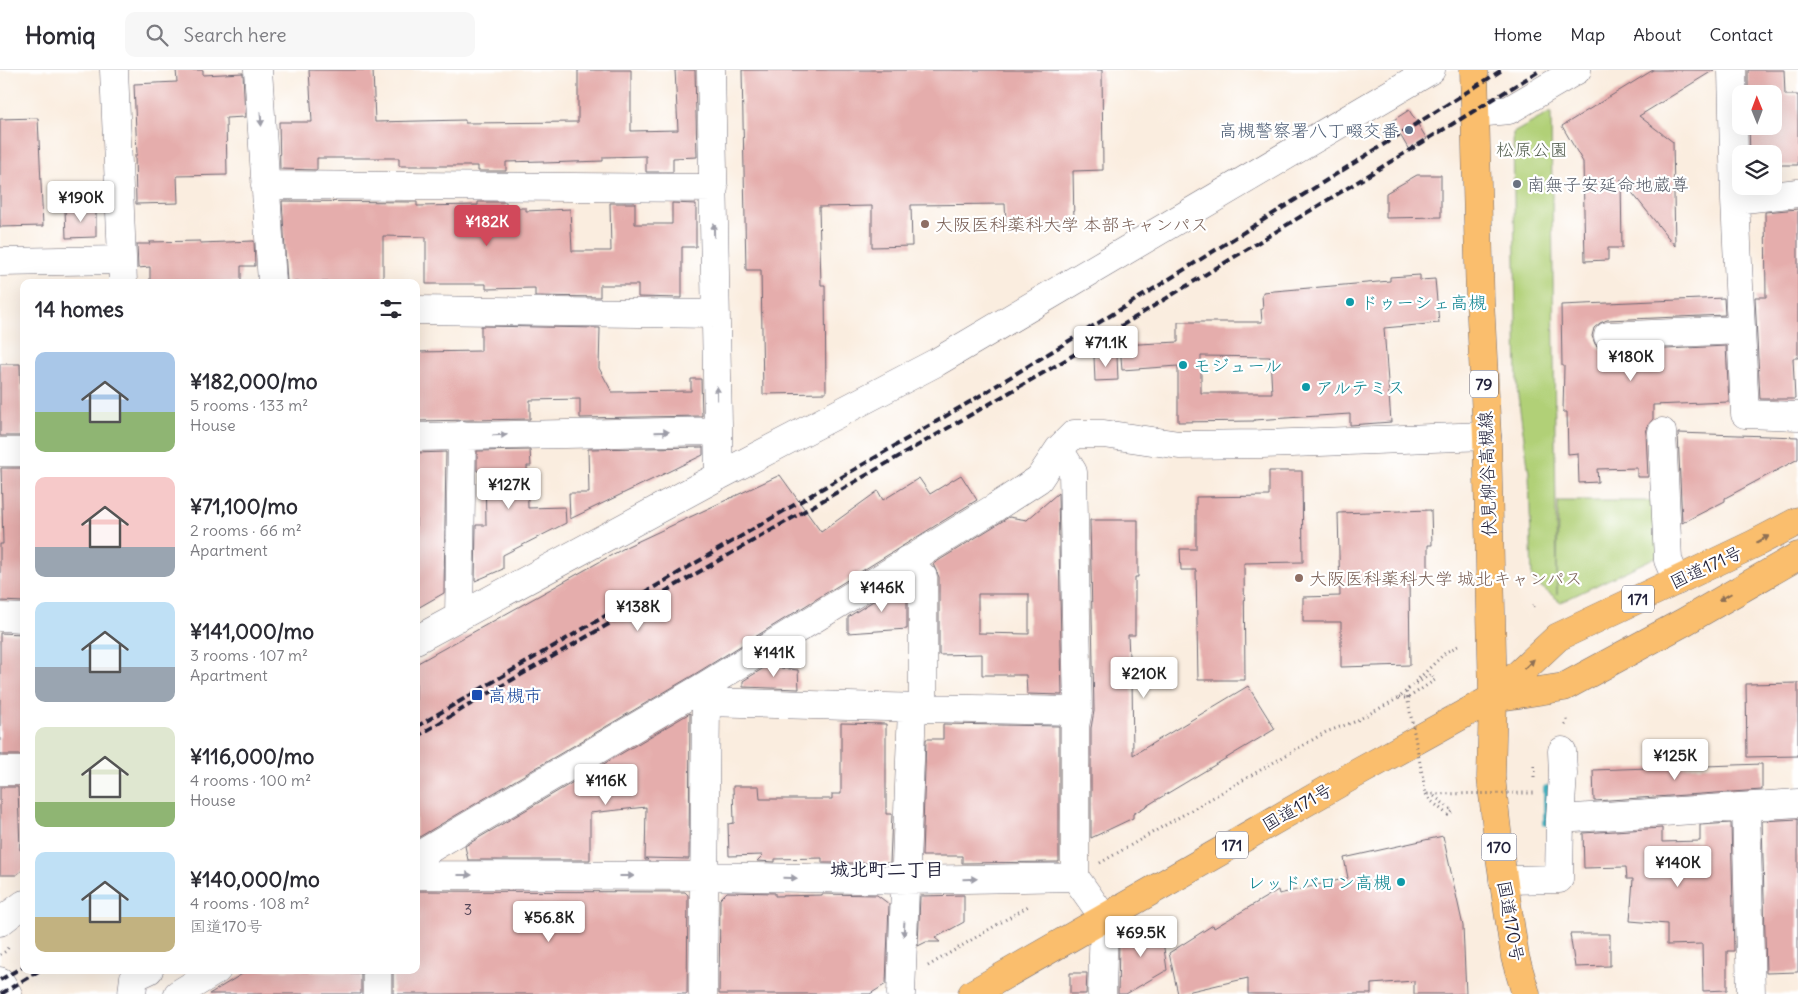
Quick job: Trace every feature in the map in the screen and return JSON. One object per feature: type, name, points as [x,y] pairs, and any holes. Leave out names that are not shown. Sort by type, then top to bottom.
[{"type":"main road","name":"伏見柳谷高槻線","points":[[1474,70],[1480,300],[1487,436],[1493,698]]},
{"type":"main road","name":"国道171号","points":[[972,994],[1341,782],[1493,698],[1558,637],[1754,544],[1798,521]]},
{"type":"main road","name":"国道171号","points":[[1493,698],[1564,687],[1684,622],[1798,556]]},
{"type":"main road","name":"国道170号","points":[[1493,698],[1491,777],[1503,880],[1515,957],[1526,994]]},
{"type":"street","points":[[0,262],[122,271],[114,70]]},
{"type":"street","points":[[258,70],[272,279]]},
{"type":"street","points":[[712,70],[719,476]]},
{"type":"street","points":[[420,638],[719,476],[937,362],[1431,70]]},
{"type":"street","points":[[1476,113],[1509,110],[1577,70]]},
{"type":"street","points":[[1732,70],[1735,200],[1745,414],[1798,416]]},
{"type":"street","points":[[265,185],[714,188]]},
{"type":"street","points":[[1735,200],[1798,193]]},
{"type":"street","points":[[420,310],[716,314]]},
{"type":"street","points":[[1608,336],[1741,330]]},
{"type":"street","points":[[420,437],[718,431]]},
{"type":"street","points":[[1662,432],[1668,560],[1677,581]]},
{"type":"street","points":[[420,855],[705,694],[908,560],[1039,479],[1059,449],[1074,434],[1104,434],[1179,445],[1487,436]]},
{"type":"street","points":[[459,617],[462,435]]},
{"type":"street","points":[[1059,449],[1073,472],[1078,711],[1075,726],[1075,877],[1104,918],[1102,994]]},
{"type":"street","points":[[0,452],[20,452]]},
{"type":"street","points":[[901,988],[906,880],[918,708],[923,578],[908,560]]},
{"type":"street","points":[[0,617],[20,618]]},
{"type":"street","points":[[705,694],[918,708],[1078,711]]},
{"type":"street","points":[[703,994],[705,694]]},
{"type":"street","points":[[1503,880],[1550,879],[1560,819],[1564,774],[1562,751]]},
{"type":"street","points":[[0,770],[20,772]]},
{"type":"street","points":[[1560,819],[1798,803]]},
{"type":"street","points":[[1746,807],[1751,994]]},
{"type":"street","points":[[420,874],[705,876],[906,880],[1075,877]]},
{"type":"street","points":[[0,922],[20,907]]},
{"type":"street","points":[[132,994],[134,977],[140,974]]},
{"type":"street","points":[[188,983],[208,974]]},
{"type":"street","points":[[377,974],[377,994]]},
{"type":"street","points":[[0,981],[8,994]]},
{"type":"path","points":[[1533,606],[1537,604]]},
{"type":"path","points":[[1075,877],[1326,732],[1354,722],[1399,698],[1446,652],[1458,646]]},
{"type":"path","points":[[1399,698],[1408,698],[1435,680],[1430,674],[1406,691],[1426,794],[1448,816],[1453,811],[1434,796]]},
{"type":"path","points":[[1534,757],[1534,782]]},
{"type":"path","points":[[1426,794],[1534,793]]},
{"type":"path","points":[[901,988],[1034,902]]},
{"type":"green space","name":"松原公園","points":[[1551,112],[1557,595],[1558,501],[1659,501],[1660,555],[1561,602],[1532,580],[1529,473],[1517,389],[1513,133]]},
{"type":"building","points":[[176,70],[203,70],[203,75],[243,73],[245,117],[226,118],[227,175],[177,176],[178,203],[136,204],[135,155],[137,155],[134,84],[177,82]]},
{"type":"building","points":[[309,70],[373,70],[375,122],[465,120],[465,123],[578,122],[578,70],[631,70],[631,131],[678,130],[675,70],[695,70],[697,157],[673,158],[673,172],[646,172],[646,156],[603,157],[603,161],[506,162],[506,171],[478,171],[478,166],[399,166],[399,158],[317,158],[317,170],[280,169],[279,122],[312,122]]},
{"type":"building","points":[[742,70],[1102,70],[1103,170],[1073,171],[1074,223],[1006,224],[1005,204],[911,205],[912,246],[872,247],[872,206],[819,207],[821,285],[825,285],[826,393],[763,394],[761,270],[746,270]]},
{"type":"building","points":[[1653,70],[1714,70],[1639,116],[1673,142],[1675,246],[1621,179],[1622,248],[1608,248],[1608,260],[1585,261],[1583,162],[1562,126]]},
{"type":"building","points":[[1748,70],[1784,70],[1785,95],[1798,95],[1798,165],[1782,165],[1782,145],[1750,145],[1749,135],[1782,135],[1782,85],[1748,85]]},
{"type":"building","points":[[1409,110],[1427,139],[1409,150],[1392,121]]},
{"type":"building","points":[[38,118],[43,226],[0,227],[0,119]]},
{"type":"building","points":[[1417,175],[1441,175],[1441,217],[1386,218],[1386,193]]},
{"type":"building","points":[[282,201],[417,202],[417,206],[478,205],[478,202],[506,202],[506,208],[526,208],[526,211],[570,209],[572,251],[611,251],[610,203],[635,203],[635,224],[672,224],[672,203],[696,204],[696,247],[682,247],[682,298],[638,297],[638,285],[600,285],[600,297],[535,296],[535,288],[486,289],[486,284],[426,284],[426,237],[383,236],[383,279],[287,279]]},
{"type":"building","points":[[65,209],[96,209],[96,237],[66,238]]},
{"type":"building","points":[[1798,209],[1798,358],[1793,358],[1795,399],[1760,399],[1755,297],[1766,297],[1765,212]]},
{"type":"building","points":[[254,241],[255,266],[241,266],[241,279],[150,279],[150,267],[138,268],[137,244],[150,244],[149,242]]},
{"type":"building","points":[[1420,275],[1420,280],[1435,279],[1439,323],[1384,328],[1391,422],[1350,425],[1350,414],[1254,421],[1178,422],[1178,366],[1122,370],[1120,345],[1178,342],[1178,322],[1262,322],[1263,292],[1390,281],[1390,277]],"holes":[[[1201,356],[1270,357],[1272,393],[1201,393]]]},
{"type":"building","points":[[1724,298],[1725,315],[1607,320],[1594,328],[1592,336],[1595,344],[1600,350],[1608,352],[1726,346],[1729,402],[1653,405],[1653,419],[1648,425],[1646,433],[1648,477],[1637,477],[1637,468],[1597,469],[1598,482],[1579,483],[1578,453],[1568,454],[1567,412],[1563,412],[1564,366],[1562,366],[1561,305]]},
{"type":"building","points":[[481,326],[600,328],[599,368],[612,392],[691,391],[691,379],[701,379],[702,416],[580,418],[580,399],[530,400],[530,419],[420,421],[420,352],[481,351]]},
{"type":"building","points":[[1117,356],[1118,380],[1095,381],[1094,357]]},
{"type":"building","points":[[0,364],[20,364],[20,436],[0,436]]},
{"type":"building","points":[[1678,433],[1798,437],[1798,459],[1725,498],[1725,501],[1682,523]]},
{"type":"building","points":[[703,447],[703,455],[570,519],[569,493],[589,493],[588,449]]},
{"type":"building","points":[[530,450],[531,466],[527,466],[528,508],[565,507],[566,523],[503,555],[503,569],[475,581],[476,525],[486,525],[485,471],[477,471],[477,451]]},
{"type":"building","points":[[446,452],[444,593],[420,607],[420,453]]},
{"type":"building","points":[[1,468],[20,468],[20,602],[0,601],[0,544],[3,544]]},
{"type":"building","points":[[1269,471],[1302,471],[1303,562],[1244,563],[1245,680],[1198,680],[1196,570],[1181,570],[1180,549],[1196,549],[1196,497],[1269,496]]},
{"type":"building","points":[[780,475],[821,532],[878,491],[883,500],[919,478],[930,494],[961,475],[977,500],[695,674],[420,837],[420,662],[628,546]]},
{"type":"building","points":[[1058,493],[1062,695],[1027,694],[1026,675],[982,675],[982,654],[939,655],[939,577],[933,564],[1009,517],[1027,520]],"holes":[[[978,594],[1029,594],[1029,634],[978,633]]]},
{"type":"building","points":[[1431,510],[1432,545],[1428,545],[1428,576],[1409,577],[1410,665],[1341,667],[1341,622],[1303,622],[1303,597],[1340,596],[1338,513]]},
{"type":"building","points":[[1090,520],[1138,520],[1138,577],[1135,577],[1135,635],[1128,635],[1130,678],[1132,678],[1133,755],[1248,686],[1275,729],[1133,814],[1133,818],[1091,838],[1091,728],[1094,711]]},
{"type":"building","points":[[900,584],[907,590],[907,629],[848,633],[848,617]]},
{"type":"building","points":[[0,633],[20,634],[20,755],[0,755]]},
{"type":"building","points":[[778,659],[781,668],[798,670],[799,689],[743,687],[743,681]]},
{"type":"building","points":[[1798,683],[1798,756],[1747,757],[1746,684]]},
{"type":"building","points":[[690,713],[689,859],[646,858],[648,860],[645,860],[646,807],[590,813],[590,860],[468,860],[465,846]]},
{"type":"building","points":[[841,723],[886,724],[886,814],[892,814],[890,863],[822,863],[822,858],[775,859],[775,862],[757,861],[763,855],[729,856],[728,824],[734,823],[733,786],[759,786],[760,799],[832,799],[832,794],[841,794]]},
{"type":"building","points":[[943,724],[1059,726],[1059,862],[962,863],[962,856],[922,856],[926,739],[943,739]]},
{"type":"building","points":[[1762,764],[1762,790],[1594,801],[1593,770]]},
{"type":"building","points":[[0,787],[18,787],[20,872],[16,875],[0,875]]},
{"type":"building","points":[[1798,819],[1798,972],[1766,973],[1762,821]]},
{"type":"building","points":[[1731,823],[1734,951],[1727,951],[1727,990],[1703,991],[1702,944],[1667,945],[1667,924],[1630,921],[1633,879],[1627,879],[1626,867],[1584,868],[1583,833],[1662,828],[1662,842],[1700,841],[1700,825]]},
{"type":"building","points":[[1443,836],[1463,926],[1466,994],[1414,994],[1414,981],[1371,984],[1371,994],[1248,994],[1248,978],[1178,994],[1169,953],[1213,925],[1214,928],[1278,890],[1279,894],[1348,878],[1344,858]]},
{"type":"building","points":[[420,891],[685,892],[688,895],[687,994],[393,994],[393,974],[420,974]]},
{"type":"building","points":[[727,892],[775,893],[775,896],[822,894],[877,895],[889,904],[886,984],[870,994],[719,994],[720,899]]},
{"type":"building","points":[[964,895],[964,922],[935,938],[940,942],[926,942],[918,946],[920,896]]},
{"type":"building","points":[[1160,919],[1167,970],[1126,994],[1118,994],[1119,943]]},
{"type":"building","points":[[1570,934],[1610,934],[1610,966],[1575,967]]},
{"type":"building","points":[[1070,973],[1087,973],[1086,994],[1070,994]]},
{"type":"building","points":[[242,974],[361,974],[361,994],[209,994]]},
{"type":"waterway","points":[[1547,789],[1547,822]]},
{"type":"railway","points":[[420,725],[973,400],[1502,70]]},
{"type":"railway","points":[[420,735],[1057,365],[1541,70]]},
{"type":"railway","points":[[0,980],[20,968]]},
{"type":"railway","points":[[1,994],[34,974]]},
{"type":"place","name":"高槻警察署八丁畷交番","points":[[1409,130]]},
{"type":"place","name":"南無子安延命地蔵尊","points":[[1517,184]]},
{"type":"place","name":"大阪医科薬科大学 本部キャンパス","points":[[925,224]]},
{"type":"place","name":"ドゥーシェ高槻","points":[[1350,302]]},
{"type":"place","name":"モジュール","points":[[1183,365]]},
{"type":"place","name":"アルテミス","points":[[1306,387]]},
{"type":"place","name":"大阪医科薬科大学 城北キャンパス","points":[[1299,578]]},
{"type":"place","name":"高槻市","points":[[477,695]]},
{"type":"place","name":"レッドバロン高槻","points":[[1401,882]]},
{"type":"district","name":"城北町二丁目","points":[[887,869]]}]
